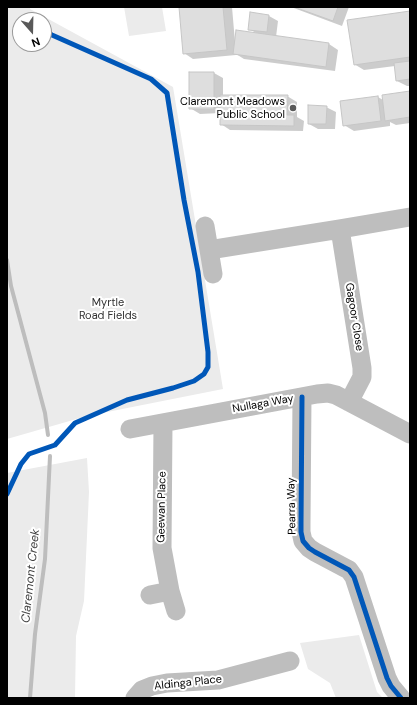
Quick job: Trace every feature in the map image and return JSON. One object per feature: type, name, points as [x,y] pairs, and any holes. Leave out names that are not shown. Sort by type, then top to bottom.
[{"type":"street","points":[[209,250],[410,216]]},
{"type":"street","points":[[205,226],[213,274]]},
{"type":"street","name":"Gagoor Close","points":[[340,229],[362,368],[362,377],[349,402]]},
{"type":"street","name":"Nullaga Way","points":[[130,429],[328,393],[336,395],[410,434]]},
{"type":"street","name":"Pearra Way","points":[[302,397],[301,532],[303,541],[315,552],[350,570],[354,577],[390,686],[401,698]]},
{"type":"street","name":"Geewan Place","points":[[163,423],[162,548],[170,591],[176,611]]},
{"type":"street","points":[[150,595],[170,591]]},
{"type":"street","name":"Aldinga Place","points":[[135,698],[142,690],[152,686],[166,683],[218,680],[290,661]]},
{"type":"green space","name":"Myrtle Road Fields","points":[[7,7],[30,7],[30,9],[36,12],[12,12],[12,52],[52,52],[52,21],[173,87],[223,389],[87,416],[7,439]]},
{"type":"green space","points":[[124,7],[162,7],[166,31],[129,36]]},
{"type":"green space","points":[[87,458],[89,492],[84,601],[76,636],[75,698],[7,698],[7,473]]},
{"type":"green space","points":[[359,635],[377,692],[383,698],[336,698],[330,683],[308,669],[300,643]]},
{"type":"building","points":[[179,7],[223,7],[227,50],[183,54]]},
{"type":"building","points":[[294,7],[338,7],[333,21]]},
{"type":"building","points":[[410,11],[410,57],[354,65],[347,20]]},
{"type":"building","points":[[250,12],[269,15],[267,32],[248,30]]},
{"type":"building","points":[[236,30],[329,43],[326,67],[233,54]]},
{"type":"building","points":[[410,61],[410,79],[396,81],[394,63]]},
{"type":"building","points":[[189,72],[214,72],[214,109],[189,109]]},
{"type":"building","points":[[410,91],[410,117],[385,121],[382,95]]},
{"type":"building","points":[[220,95],[288,95],[287,115],[294,115],[294,126],[220,125]]},
{"type":"building","points":[[378,96],[381,121],[343,126],[340,101]]},
{"type":"building","points":[[308,105],[327,106],[326,124],[308,124]]},
{"type":"waterway","name":"Claremont Creek","points":[[7,260],[11,286],[45,413],[48,435]]},
{"type":"waterway","name":"Claremont Creek","points":[[30,698],[35,634],[45,559],[50,456]]},
{"type":"cycle path","points":[[7,494],[21,464],[29,454],[55,445],[75,423],[127,400],[194,381],[204,374],[208,367],[208,352],[198,272],[184,200],[167,93],[151,79],[52,35]]},
{"type":"cycle path","points":[[302,397],[301,532],[303,541],[315,552],[349,570],[354,577],[387,678],[391,686],[401,698]]},
{"type":"place","name":"Claremont Meadows Public School","points":[[293,108]]}]
